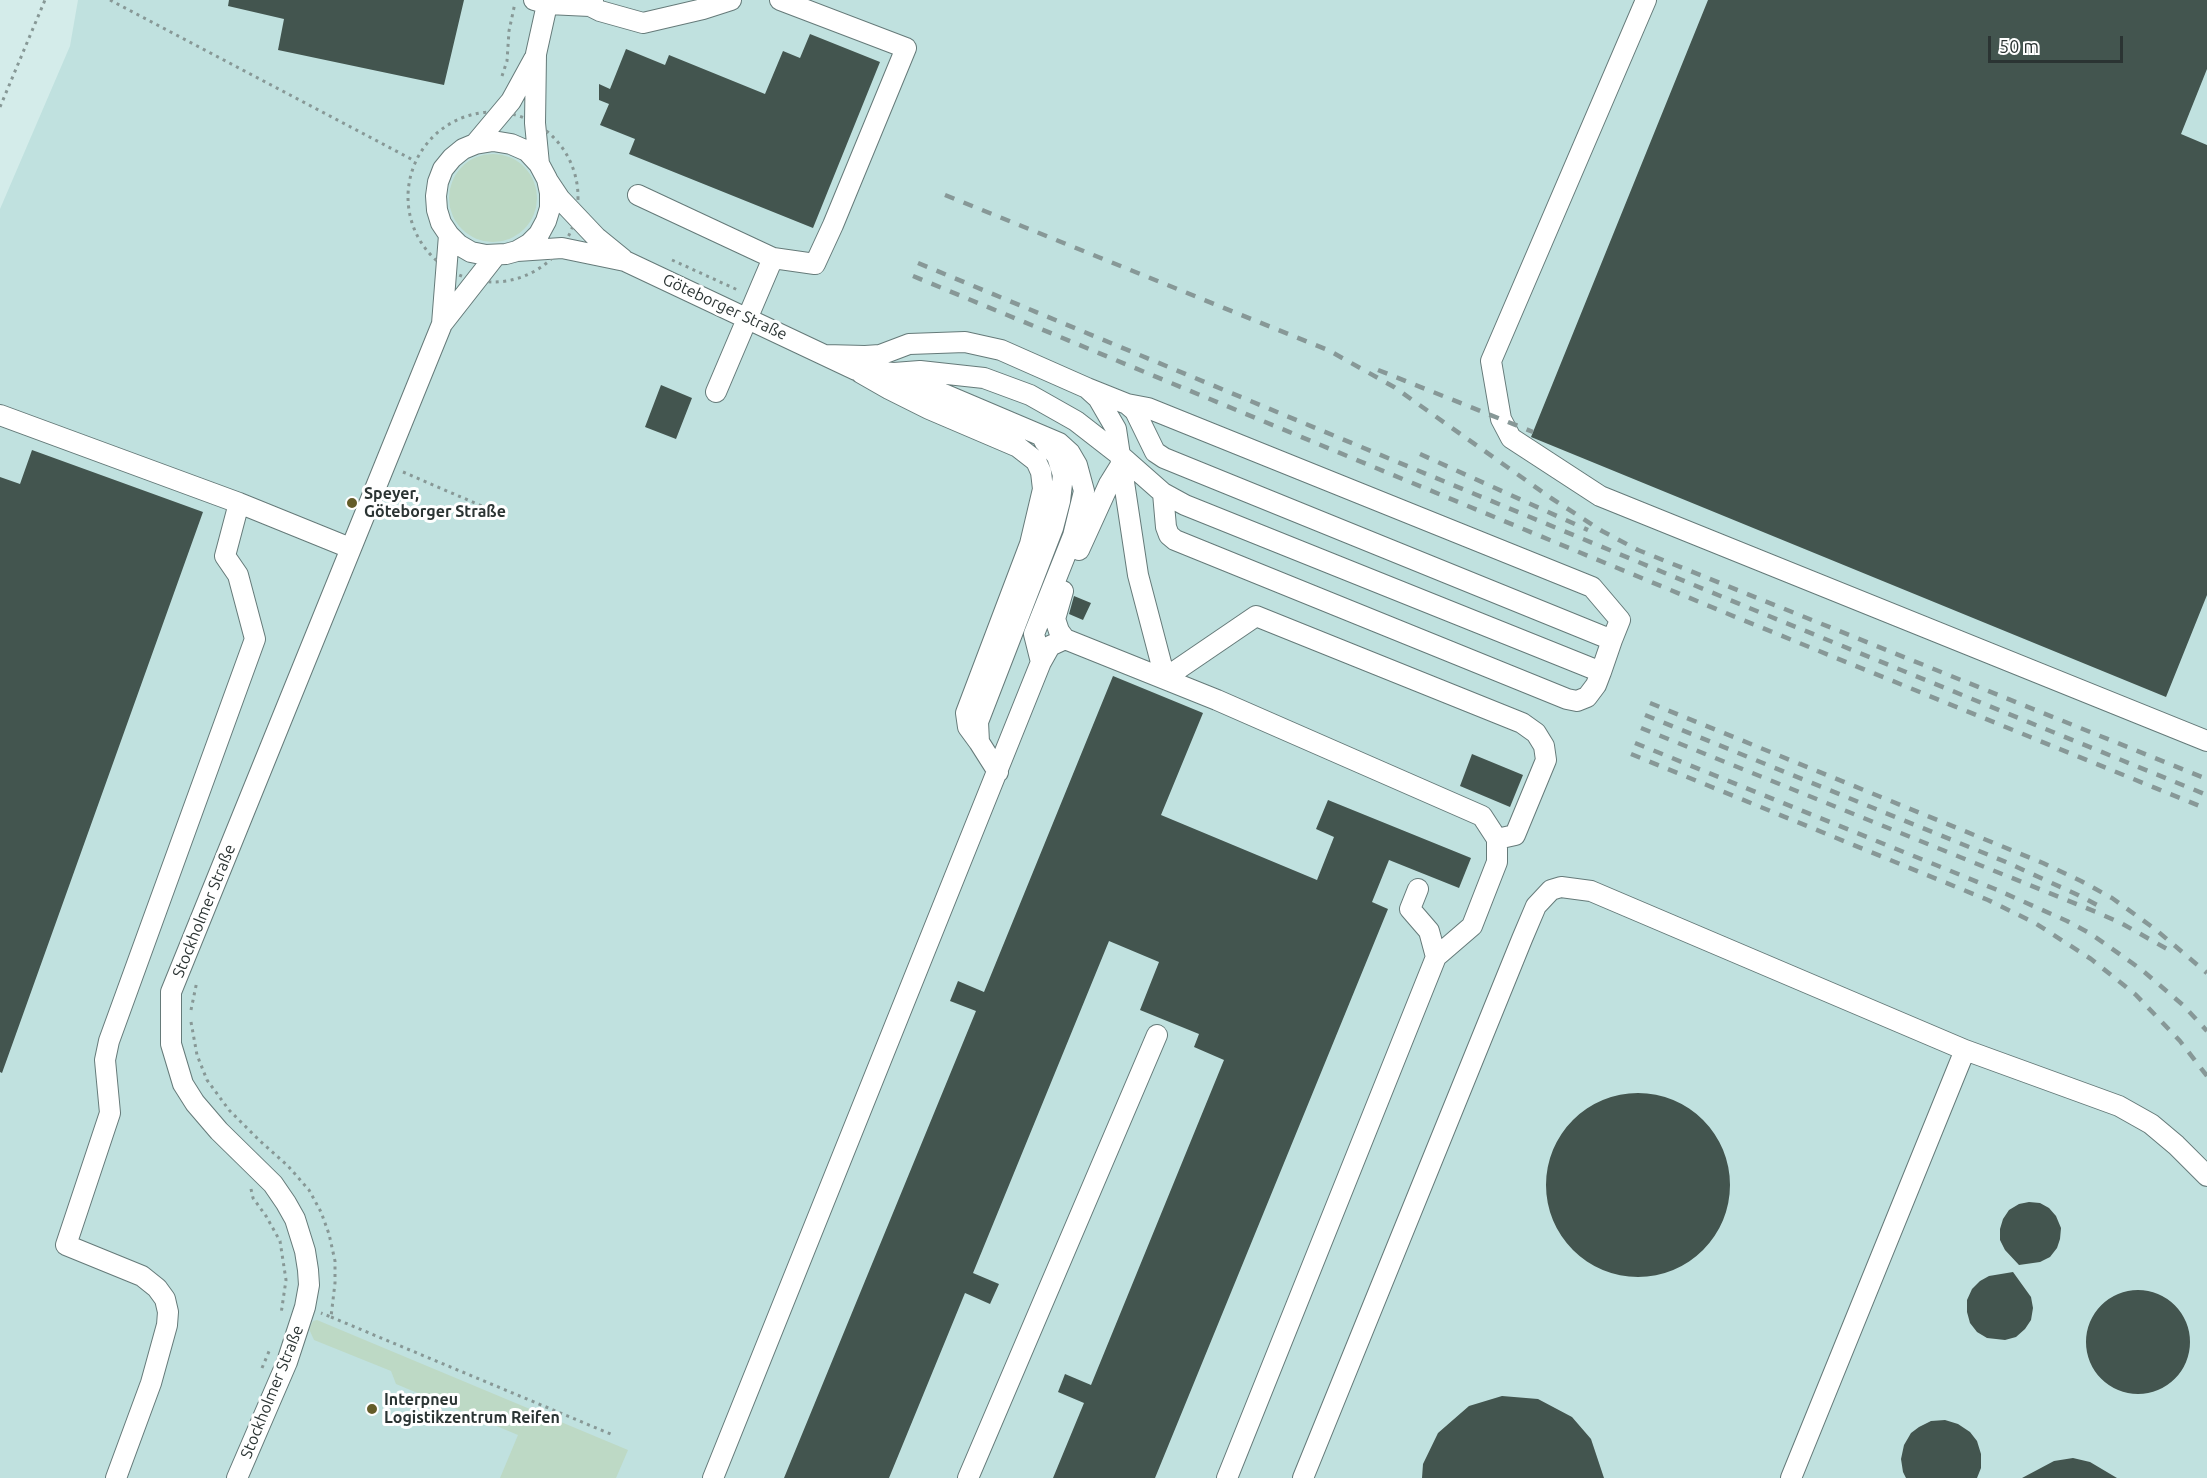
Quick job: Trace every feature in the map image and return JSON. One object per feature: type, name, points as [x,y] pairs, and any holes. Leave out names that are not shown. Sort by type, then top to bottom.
[{"type":"street","points":[[543,1],[591,3],[600,11],[643,23],[731,0]]},
{"type":"street","points":[[638,195],[773,258],[815,264],[906,48],[780,0]]},
{"type":"street","points":[[1646,0],[1491,361],[1501,419],[1511,438],[1600,496],[2207,741]]},
{"type":"street","name":"Stockholmer Straße","points":[[536,54],[518,90],[502,112],[475,144],[463,149],[452,158],[443,169],[438,182],[437,210],[441,223],[459,245],[471,252],[496,255],[517,251],[534,239],[546,221],[550,207],[550,193],[543,172],[535,123],[536,54],[543,1]]},
{"type":"street","points":[[475,144],[493,141],[511,144],[526,152],[543,172]]},
{"type":"street","name":"Göteborger Straße","points":[[543,172],[560,199],[580,207],[596,237],[625,261]]},
{"type":"street","name":"Stockholmer Straße","points":[[237,1478],[287,1362],[305,1307],[309,1285],[305,1251],[295,1219],[273,1184],[219,1131],[195,1103],[183,1084],[171,1044],[169,1016],[171,992],[442,324],[449,235]]},
{"type":"street","name":"Göteborger Straße","points":[[517,251],[562,248],[625,261],[856,370],[929,409],[1018,447],[1036,460],[1041,472],[1043,489],[1030,544],[966,713],[969,728],[998,772]]},
{"type":"street","name":"Stockholmer Straße","points":[[442,324],[487,284],[496,255]]},
{"type":"street","points":[[716,392],[773,258]]},
{"type":"street","points":[[825,355],[880,355],[909,344],[965,342],[1001,350],[1087,388],[1127,404],[1148,408],[1592,587],[1620,620],[1596,685],[1587,697],[1577,701],[1567,699],[1175,540],[1169,535],[1166,526],[1163,493]]},
{"type":"street","points":[[856,370],[894,373],[920,371],[965,375],[984,378],[1011,387],[1076,421],[1163,493],[1185,505],[1601,672]]},
{"type":"street","points":[[894,373],[1033,431],[1059,443],[1070,453],[1082,478],[1084,491],[1073,536],[1034,634],[1041,662]]},
{"type":"street","points":[[1087,388],[1098,398],[1116,429],[1138,575],[1165,678]]},
{"type":"street","points":[[1127,404],[1135,411],[1155,452],[1164,458],[1612,640]]},
{"type":"street","points":[[0,415],[239,502],[350,548]]},
{"type":"street","points":[[979,742],[978,722],[1053,528],[1060,501],[1063,475],[1057,456],[1048,443],[1033,431]]},
{"type":"street","points":[[1122,459],[1076,557],[1058,606],[1055,619],[1065,639],[1165,678],[1482,816],[1497,839],[1497,862],[1472,926],[1436,957],[1227,1478]]},
{"type":"street","points":[[116,1478],[151,1383],[167,1325],[168,1312],[165,1299],[157,1288],[142,1275],[66,1245],[110,1113],[105,1060],[109,1041],[255,639],[238,575],[225,556],[239,502]]},
{"type":"street","points":[[1165,678],[1256,616],[1522,723],[1536,733],[1544,746],[1546,760],[1515,834],[1497,839]]},
{"type":"street","points":[[713,1478],[1041,662],[1050,646],[1065,639]]},
{"type":"street","points":[[1303,1478],[1521,939],[1536,906],[1551,890],[1574,887],[1591,891],[1965,1050],[2119,1106],[2151,1124],[2207,1176]]},
{"type":"street","points":[[1418,889],[1410,909],[1429,931],[1436,957]]},
{"type":"street","points":[[968,1478],[1157,1035]]},
{"type":"street","points":[[1791,1478],[1965,1050]]},
{"type":"path","points":[[0,106],[45,0]]},
{"type":"path","points":[[110,0],[415,161]]},
{"type":"path","points":[[498,83],[507,61],[509,31],[516,0]]},
{"type":"path","points":[[479,113],[482,108]]},
{"type":"path","points":[[502,112],[519,116],[535,123],[561,146],[573,168],[580,207],[562,248],[554,257],[521,278],[487,284],[447,269],[431,256],[419,239],[411,220],[408,201],[408,190],[415,161],[426,143],[441,129],[459,118],[479,113],[502,112]]},
{"type":"path","points":[[578,194],[580,207]]},
{"type":"path","points":[[667,258],[755,298]]},
{"type":"path","points":[[412,476],[498,513]]},
{"type":"path","points":[[197,980],[190,1016],[197,1054],[207,1080],[229,1110],[268,1149],[250,1184],[253,1198],[280,1241],[286,1280],[281,1315]]},
{"type":"path","points":[[331,1317],[613,1435]]},
{"type":"path","points":[[258,1377],[271,1346]]},
{"type":"shaded area","points":[[78,0],[2207,0],[2207,1478],[0,1478],[0,209],[70,46]]},
{"type":"green space","points":[[484,154],[502,154],[518,161],[530,173],[537,189],[537,207],[530,223],[518,235],[502,242],[484,242],[468,235],[456,223],[449,207],[449,189],[456,173],[468,161]]},
{"type":"green space","points":[[317,1320],[628,1450],[616,1478],[500,1478],[518,1435],[396,1384],[391,1371],[314,1340],[309,1329],[313,1321]]},
{"type":"building","points":[[229,0],[464,0],[444,85],[278,50],[284,19],[228,6]]},
{"type":"building","points":[[1708,0],[2207,0],[2207,69],[2181,134],[2207,145],[2207,595],[2166,697],[1531,437]]},
{"type":"building","points":[[810,34],[880,62],[813,228],[629,154],[635,139],[600,125],[609,104],[599,100],[599,84],[610,89],[626,49],[665,65],[669,55],[765,94],[783,51],[800,58]]},
{"type":"building","points":[[661,385],[692,398],[676,439],[645,427]]},
{"type":"building","points":[[32,450],[203,512],[2,1073],[0,1072],[0,477],[20,484]]},
{"type":"building","points":[[1074,596],[1091,603],[1083,620],[1069,614]]},
{"type":"building","points":[[1113,676],[1203,713],[1161,815],[1317,880],[1334,837],[1316,829],[1328,800],[1471,858],[1459,888],[1389,860],[1372,902],[1388,909],[1155,1478],[1053,1478],[1084,1403],[1058,1392],[1065,1374],[1091,1385],[1224,1060],[1194,1047],[1199,1034],[1140,1010],[1159,962],[1109,941],[973,1273],[999,1284],[990,1304],[965,1293],[889,1478],[784,1478],[976,1011],[950,1001],[958,981],[984,992]]},
{"type":"building","points":[[1472,754],[1523,775],[1510,807],[1460,786]]},
{"type":"building","points":[[1638,1093],[1673,1100],[1703,1120],[1723,1150],[1730,1185],[1723,1220],[1703,1250],[1673,1270],[1638,1277],[1603,1270],[1573,1250],[1553,1220],[1546,1185],[1553,1150],[1573,1120],[1603,1100]]},
{"type":"building","points":[[2040,1203],[2056,1216],[2061,1228],[2060,1239],[2050,1257],[2040,1262],[2019,1265],[2005,1250],[2000,1240],[2000,1229],[2009,1210],[2019,1204]]},
{"type":"building","points":[[2013,1272],[2031,1297],[2033,1308],[2031,1320],[2016,1337],[2005,1340],[1987,1338],[1977,1332],[1970,1323],[1967,1300],[1972,1289],[1980,1281],[1989,1276]]},
{"type":"building","points":[[2138,1290],[2158,1294],[2175,1305],[2186,1322],[2190,1342],[2186,1362],[2175,1379],[2158,1390],[2138,1394],[2118,1390],[2101,1379],[2090,1362],[2086,1342],[2090,1322],[2101,1305],[2118,1294]]},
{"type":"building","points":[[1502,1396],[1538,1399],[1572,1417],[1591,1439],[1604,1478],[1422,1478],[1423,1464],[1438,1433],[1469,1406]]},
{"type":"building","points":[[1945,1420],[1958,1424],[1970,1432],[1977,1441],[1981,1454],[1981,1468],[1977,1478],[1906,1478],[1901,1459],[1904,1445],[1911,1433],[1931,1421]]},
{"type":"building","points":[[2073,1458],[2090,1462],[2117,1478],[2022,1478],[2054,1461]]},
{"type":"railway","points":[[945,195],[1328,350],[1394,387],[1551,498],[1602,531],[1638,550],[2207,779]]},
{"type":"railway","points":[[918,263],[2207,795]]},
{"type":"railway","points":[[913,276],[1738,618],[2207,809]]},
{"type":"railway","points":[[1378,370],[1533,432]]},
{"type":"railway","points":[[1420,454],[1588,530]]},
{"type":"railway","points":[[1650,703],[2043,863],[2081,881],[2112,898],[2155,929],[2207,973]]},
{"type":"railway","points":[[1645,715],[2006,862],[2099,906]]},
{"type":"railway","points":[[1641,728],[2096,912],[2121,923],[2174,953]]},
{"type":"railway","points":[[1635,743],[1995,889],[2067,921],[2091,934],[2142,970],[2183,1005],[2207,1031]]},
{"type":"railway","points":[[1631,754],[1988,900],[2035,923],[2091,959],[2136,995],[2180,1041],[2207,1076]]},
{"type":"place","name":"Speyer, Göteborger Straße","points":[[352,503]]},
{"type":"place","name":"Interpneu Logistikzentrum Reifen","points":[[372,1409]]}]
